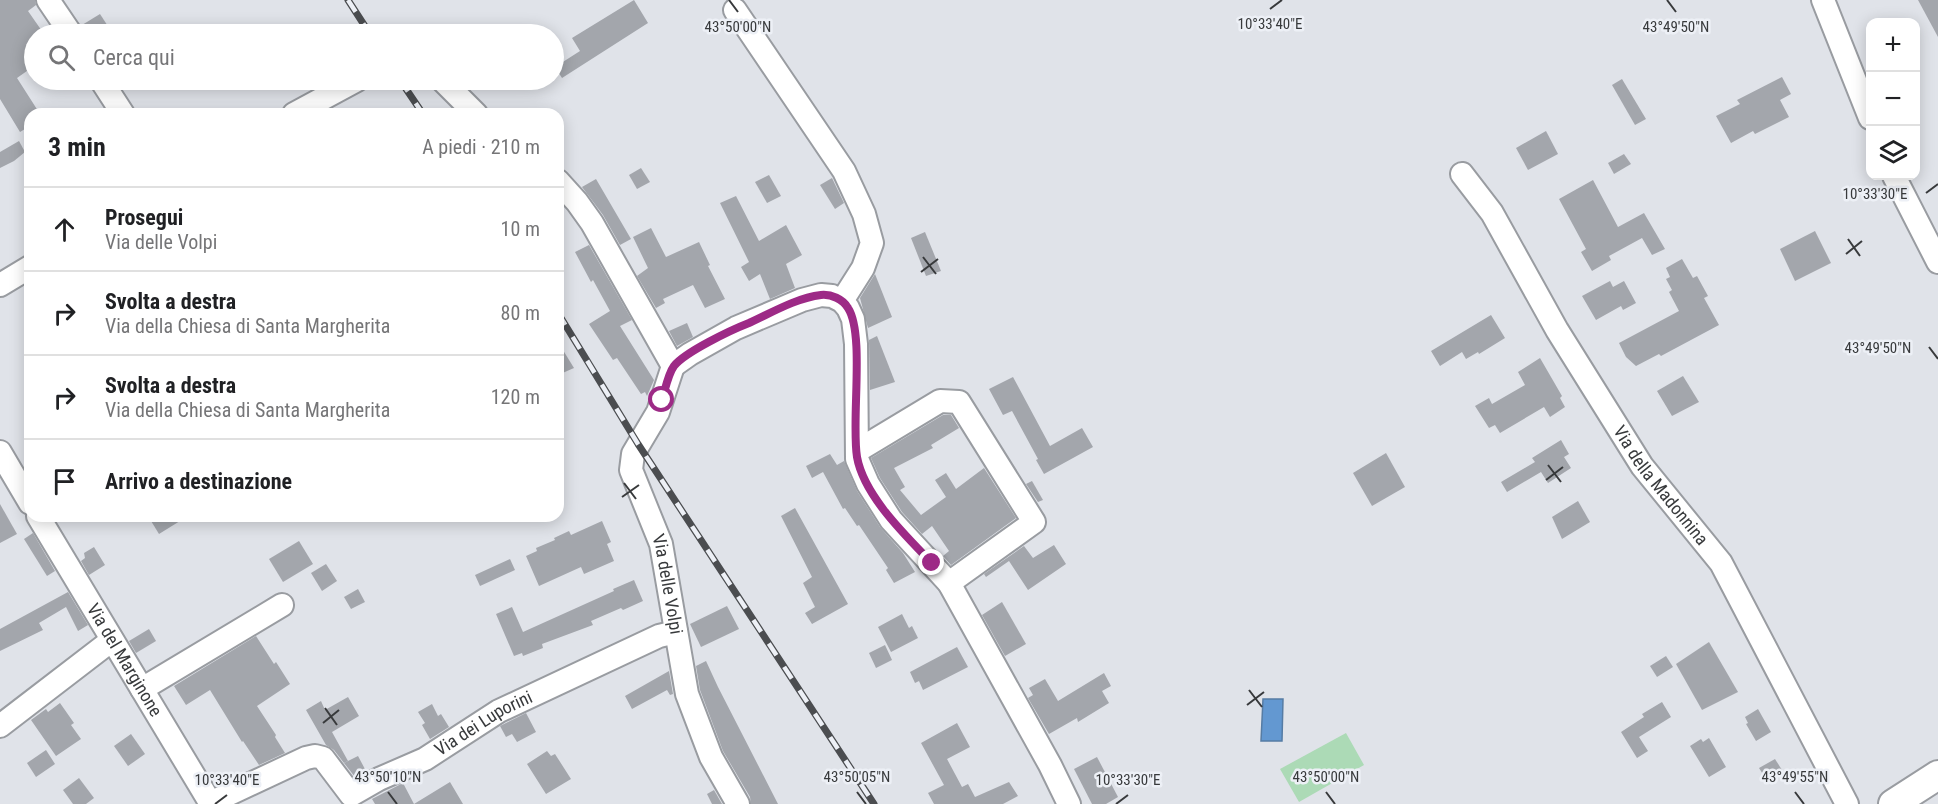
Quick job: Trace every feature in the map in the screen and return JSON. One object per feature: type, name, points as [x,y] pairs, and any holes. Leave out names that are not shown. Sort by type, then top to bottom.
[{"type":"main road","points":[[1893,804],[1938,775]]},
{"type":"street","points":[[48,0],[64,24]]},
{"type":"street","points":[[1823,0],[1866,108]]},
{"type":"street","points":[[735,10],[844,171],[864,214],[872,243],[863,268],[842,301]]},
{"type":"street","points":[[107,90],[119,108]]},
{"type":"street","points":[[305,108],[338,90]]},
{"type":"street","points":[[452,90],[470,108]]},
{"type":"street","name":"Via della Madonnina","points":[[1462,174],[1492,213],[1557,330],[1642,466],[1721,563],[1847,804]]},
{"type":"street","points":[[1896,180],[1938,262]]},
{"type":"street","points":[[564,188],[592,223],[673,366],[736,328],[802,300],[821,295],[832,296],[842,301],[848,308],[853,319],[856,344],[857,459],[868,484],[891,520],[949,583],[1050,765],[1069,804]]},
{"type":"street","points":[[0,285],[24,271]]},
{"type":"street","name":"Via delle Volpi","points":[[673,366],[658,412],[631,461],[634,479],[661,543],[687,694],[711,757],[738,804]]},
{"type":"street","points":[[857,451],[940,401],[959,402],[1034,522],[949,583]]},
{"type":"street","name":"Via del Marginone","points":[[0,452],[24,492]]},
{"type":"street","name":"Via del Marginone","points":[[42,522],[211,803]]},
{"type":"street","points":[[142,689],[282,605]]},
{"type":"street","name":"Via dei Luporini","points":[[211,803],[306,758],[315,756],[322,758],[351,795],[379,778],[425,759],[499,711],[658,636],[676,632]]},
{"type":"street","points":[[0,726],[112,640]]},
{"type":"green space","points":[[1346,733],[1364,765],[1299,802],[1280,769]]},
{"type":"water","points":[[1263,699],[1283,699],[1282,741],[1261,741]]},
{"type":"building","points":[[0,0],[35,0],[36,5],[28,11],[37,24],[24,24],[24,73],[17,78],[36,108],[24,108],[24,130],[20,132],[0,99]]},
{"type":"building","points":[[634,0],[648,23],[564,77],[564,61],[580,51],[572,38]]},
{"type":"building","points":[[1918,0],[1938,0],[1938,37]]},
{"type":"building","points":[[100,14],[106,24],[84,24]]},
{"type":"building","points":[[1782,77],[1791,94],[1780,100],[1789,117],[1755,134],[1753,131],[1731,143],[1716,116],[1740,104],[1737,100]]},
{"type":"building","points":[[1622,79],[1646,119],[1635,125],[1612,85]]},
{"type":"building","points":[[1546,131],[1558,154],[1528,170],[1516,148]]},
{"type":"building","points":[[19,141],[24,150],[14,161],[0,168],[0,152]]},
{"type":"building","points":[[1624,154],[1631,164],[1614,174],[1608,163]]},
{"type":"building","points":[[641,168],[650,182],[637,189],[629,175]]},
{"type":"building","points":[[769,175],[781,196],[767,203],[755,182]]},
{"type":"building","points":[[832,178],[844,203],[835,209],[820,185]]},
{"type":"building","points":[[596,179],[631,239],[620,245],[603,215],[582,187]]},
{"type":"building","points":[[1593,180],[1618,227],[1644,213],[1665,249],[1652,255],[1642,238],[1609,256],[1611,260],[1592,271],[1581,252],[1586,249],[1559,199]]},
{"type":"building","points":[[736,196],[759,241],[786,225],[802,255],[786,264],[795,288],[770,299],[760,274],[749,281],[741,267],[749,262],[720,203]]},
{"type":"building","points":[[651,228],[666,257],[699,242],[725,299],[705,308],[693,285],[663,299],[665,303],[656,308],[637,276],[648,268],[633,237]]},
{"type":"building","points":[[1815,231],[1831,263],[1795,281],[1780,249]]},
{"type":"building","points":[[925,232],[941,271],[926,276],[911,238]]},
{"type":"building","points":[[589,245],[632,320],[620,326],[654,380],[647,396],[645,392],[641,394],[617,358],[613,360],[589,324],[610,311],[575,252]]},
{"type":"building","points":[[1682,259],[1693,278],[1697,276],[1708,296],[1704,298],[1719,325],[1661,356],[1659,354],[1636,366],[1626,357],[1619,343],[1679,311],[1669,292],[1672,290],[1666,279],[1670,277],[1666,268]]},
{"type":"building","points":[[875,274],[892,317],[868,328],[860,298]]},
{"type":"building","points":[[1610,281],[1613,287],[1624,281],[1636,303],[1623,310],[1621,306],[1596,320],[1582,296]]},
{"type":"building","points":[[1491,315],[1505,338],[1479,354],[1478,352],[1466,359],[1462,352],[1440,366],[1431,351]]},
{"type":"building","points":[[687,323],[693,337],[677,346],[669,331]]},
{"type":"building","points":[[877,336],[895,382],[870,390],[869,340]]},
{"type":"building","points":[[564,352],[574,368],[564,372]]},
{"type":"building","points":[[1540,358],[1562,396],[1560,398],[1565,407],[1550,417],[1544,407],[1500,433],[1495,425],[1489,428],[1475,406],[1489,398],[1492,404],[1525,385],[1518,372]]},
{"type":"building","points":[[1683,376],[1699,402],[1672,416],[1657,391]]},
{"type":"building","points":[[1013,377],[1050,446],[1082,428],[1093,447],[1044,474],[1012,411],[1003,415],[989,389]]},
{"type":"building","points":[[943,415],[951,415],[959,428],[931,445],[933,448],[894,468],[905,487],[900,490],[921,515],[946,497],[935,480],[946,473],[956,489],[984,468],[1016,518],[951,565],[943,556],[949,551],[932,526],[922,534],[902,512],[880,478],[871,458]]},
{"type":"building","points":[[1561,440],[1569,454],[1564,457],[1571,468],[1548,483],[1541,472],[1507,492],[1501,482],[1535,462],[1532,458]]},
{"type":"building","points":[[1386,453],[1405,487],[1372,506],[1353,473]]},
{"type":"building","points":[[830,454],[837,465],[844,461],[857,491],[880,527],[903,553],[915,572],[894,583],[886,570],[888,568],[859,525],[857,526],[845,508],[843,509],[823,472],[812,478],[806,466]]},
{"type":"building","points":[[1032,481],[1043,500],[1038,502],[1026,484]]},
{"type":"building","points":[[1578,501],[1590,522],[1562,539],[1552,517]]},
{"type":"building","points":[[0,504],[17,534],[0,543]]},
{"type":"building","points":[[795,508],[848,604],[812,624],[805,613],[815,607],[803,583],[812,577],[781,516]]},
{"type":"building","points":[[602,521],[611,542],[607,544],[614,561],[584,574],[581,567],[539,586],[526,556],[537,551],[536,548],[569,531],[571,535]]},
{"type":"building","points":[[152,522],[178,522],[159,534]]},
{"type":"building","points":[[33,533],[55,571],[47,576],[24,539]]},
{"type":"building","points":[[299,541],[313,564],[283,582],[269,559]]},
{"type":"building","points":[[1054,545],[1066,564],[1028,590],[1009,561],[986,577],[984,574],[1024,546],[1033,558]]},
{"type":"building","points":[[94,547],[105,565],[89,575],[81,561],[85,558],[84,553]]},
{"type":"building","points":[[510,559],[515,570],[480,586],[475,575]]},
{"type":"building","points":[[326,564],[337,581],[322,591],[311,573]]},
{"type":"building","points":[[634,580],[643,601],[591,621],[593,625],[542,644],[543,648],[523,656],[522,653],[514,656],[496,614],[512,607],[523,632]]},
{"type":"building","points":[[358,589],[365,602],[351,609],[344,597]]},
{"type":"building","points":[[68,592],[88,625],[78,631],[66,607],[39,623],[43,630],[0,651],[0,629]]},
{"type":"building","points":[[1002,602],[1026,644],[1005,656],[982,615]]},
{"type":"building","points":[[727,606],[739,629],[701,647],[690,624]]},
{"type":"building","points":[[902,614],[909,628],[912,626],[918,638],[891,652],[878,627]]},
{"type":"building","points":[[149,629],[156,641],[136,653],[129,641]]},
{"type":"building","points":[[256,636],[290,684],[257,706],[285,753],[259,765],[210,690],[186,705],[174,686]]},
{"type":"building","points":[[1709,642],[1738,692],[1702,710],[1676,664]]},
{"type":"building","points":[[885,645],[892,660],[876,668],[869,653]]},
{"type":"building","points":[[957,647],[968,667],[923,690],[919,681],[915,683],[910,672]]},
{"type":"building","points":[[1666,656],[1673,667],[1657,677],[1650,666]]},
{"type":"building","points":[[706,661],[778,804],[751,804],[750,797],[723,751],[700,690],[696,666]]},
{"type":"building","points":[[669,671],[673,694],[670,695],[667,690],[632,709],[625,696]]},
{"type":"building","points":[[1104,673],[1111,686],[1102,691],[1109,703],[1078,722],[1077,718],[1049,734],[1028,698],[1033,695],[1029,688],[1045,679],[1058,701]]},
{"type":"building","points":[[348,697],[359,716],[332,732],[348,761],[344,763],[334,750],[326,745],[306,710],[321,701],[325,710]]},
{"type":"building","points":[[1662,702],[1671,717],[1639,737],[1648,751],[1637,758],[1621,732],[1644,717],[1642,714]]},
{"type":"building","points":[[60,703],[74,723],[71,725],[81,739],[56,756],[31,720],[46,709],[48,712]]},
{"type":"building","points":[[432,704],[438,716],[441,714],[449,727],[430,739],[422,725],[425,723],[418,712]]},
{"type":"building","points":[[1758,709],[1771,732],[1756,741],[1746,724],[1748,723],[1745,717]]},
{"type":"building","points":[[526,713],[536,732],[517,742],[512,734],[506,737],[500,726]]},
{"type":"building","points":[[957,723],[970,747],[947,759],[962,787],[968,784],[975,797],[1009,782],[1018,796],[1003,804],[934,804],[928,793],[944,785],[921,743]]},
{"type":"building","points":[[131,734],[145,754],[128,766],[114,746]]},
{"type":"building","points":[[1709,738],[1726,767],[1709,777],[1690,746],[1701,739],[1703,742]]},
{"type":"building","points":[[46,750],[55,764],[36,777],[27,763]]},
{"type":"building","points":[[547,751],[551,756],[555,754],[571,779],[546,794],[527,764]]},
{"type":"building","points":[[358,756],[366,771],[355,777],[344,763]]},
{"type":"building","points":[[1097,757],[1118,797],[1106,804],[1092,804],[1074,769]]},
{"type":"building","points":[[1775,759],[1782,770],[1766,779],[1759,768]]},
{"type":"building","points":[[79,778],[94,798],[86,804],[73,804],[63,790]]},
{"type":"building","points":[[450,782],[463,804],[414,804]]},
{"type":"building","points":[[403,783],[414,804],[375,804],[372,799]]},
{"type":"building","points":[[714,790],[722,804],[712,804],[707,794]]},
{"type":"railway","points":[[348,0],[364,24]]},
{"type":"railway","points":[[407,90],[419,108]]},
{"type":"railway","points":[[564,323],[638,444],[874,804]]},
{"type":"route","points":[[662,400],[673,366],[736,328],[802,300],[821,295],[832,296],[842,301],[853,319],[856,344],[857,459],[868,484],[891,520],[932,563]]}]
